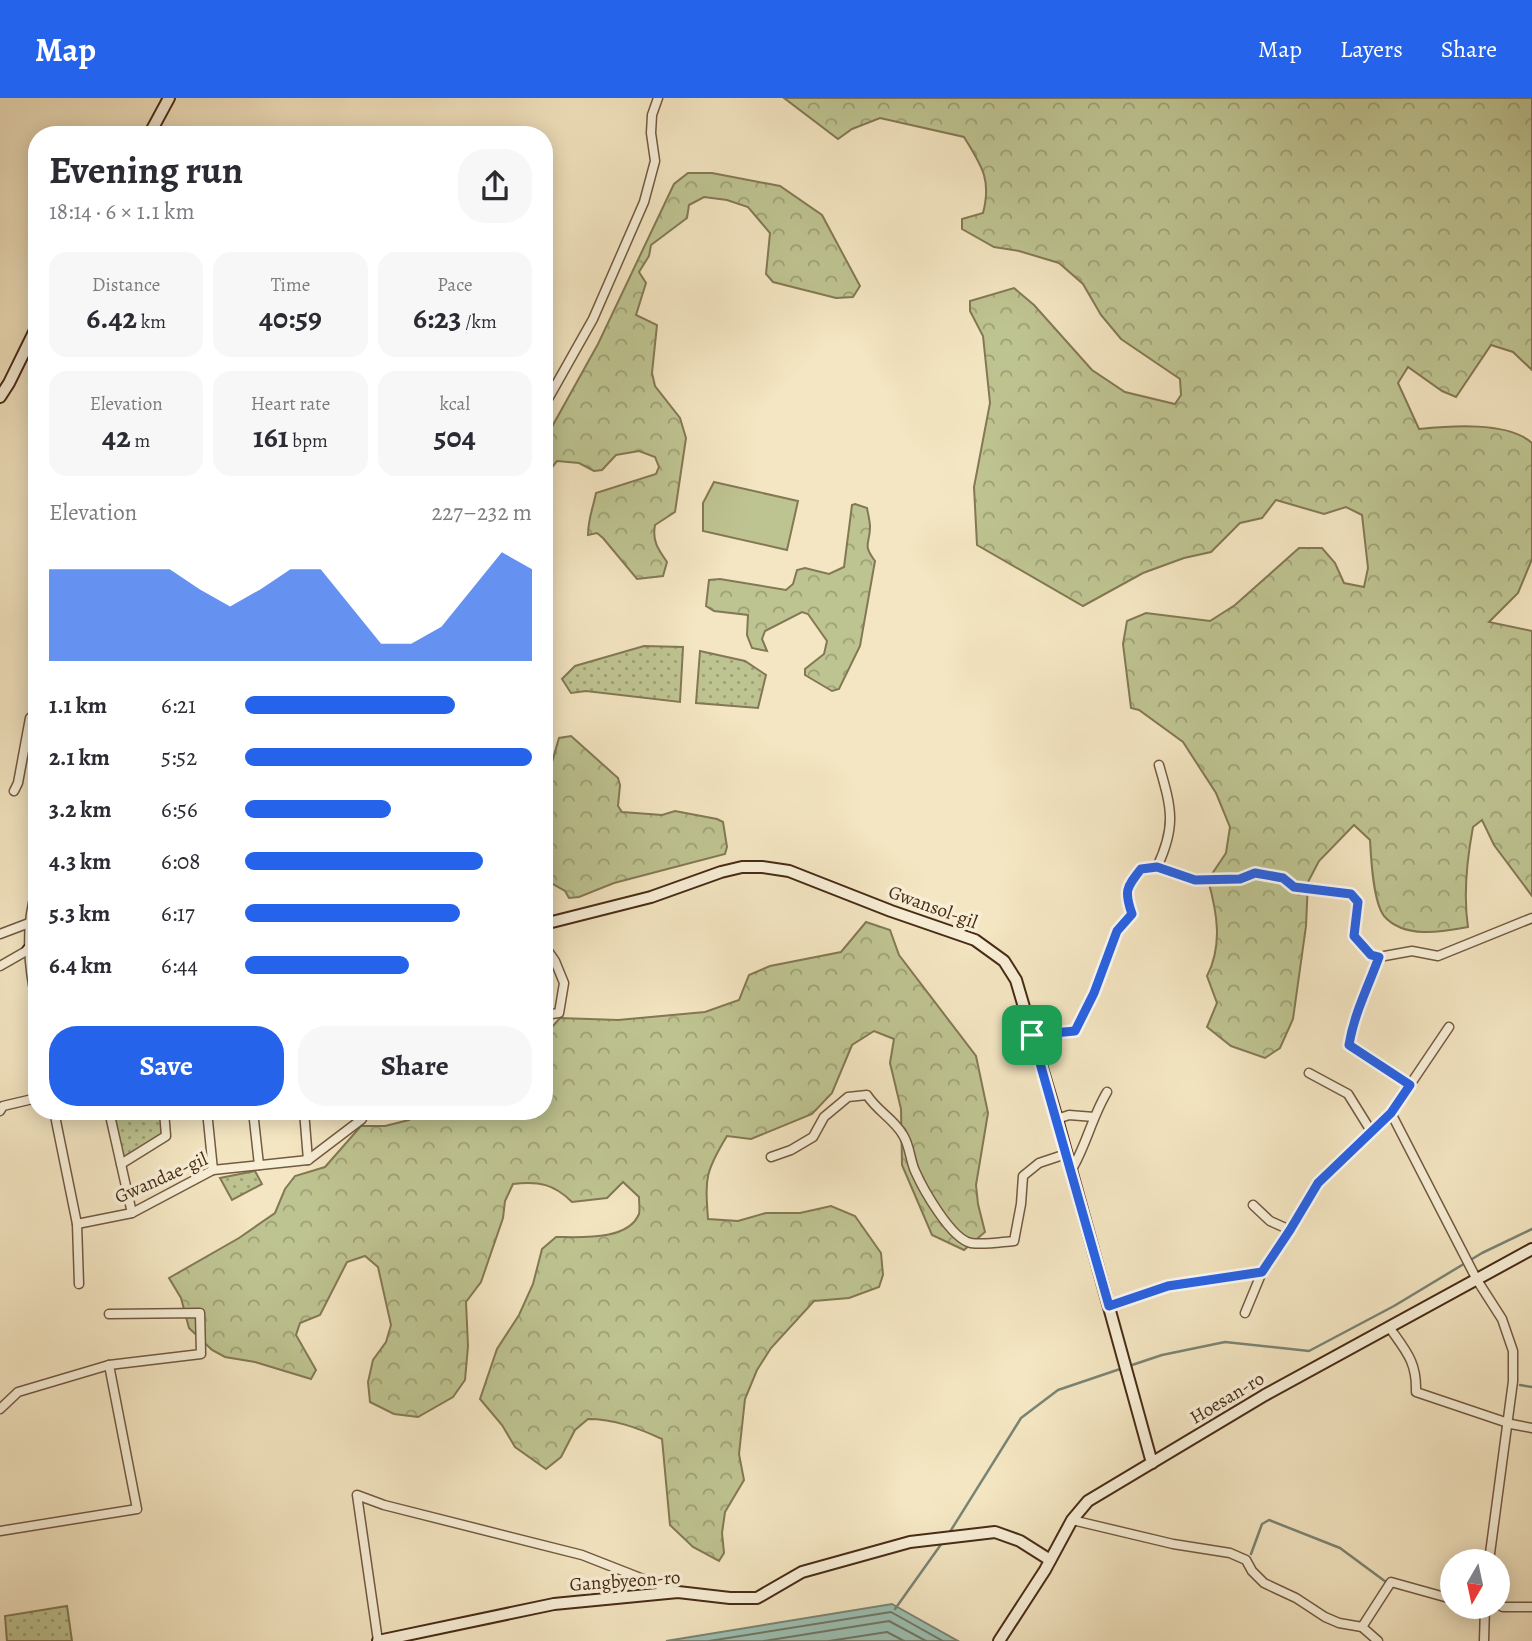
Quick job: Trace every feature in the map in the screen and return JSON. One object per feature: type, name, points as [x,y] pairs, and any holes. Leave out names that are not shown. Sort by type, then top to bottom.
[{"type":"street","points":[[154,126],[169,98]]},
{"type":"street","points":[[553,390],[593,319],[644,202],[655,161],[651,133],[652,115],[658,98]]},
{"type":"street","points":[[0,397],[28,344]]},
{"type":"street","points":[[14,791],[18,783],[28,729]]},
{"type":"street","points":[[1157,867],[1164,852],[1171,809],[1159,765]]},
{"type":"street","name":"Gwansol-gil","points":[[553,922],[652,897],[742,867],[762,867],[789,871],[891,911],[956,932],[991,949],[1004,961],[1016,980],[1152,1463]]},
{"type":"street","points":[[1032,1035],[1075,1031],[1094,993],[1117,931],[1132,914],[1126,896],[1131,881],[1141,869],[1157,867],[1195,880],[1240,879],[1255,873],[1283,878],[1294,887],[1351,894],[1358,902],[1354,936],[1371,955],[1379,957],[1412,951],[1437,956],[1532,918]]},
{"type":"street","points":[[0,934],[28,924]]},
{"type":"street","points":[[0,966],[28,950]]},
{"type":"street","points":[[1379,957],[1365,997],[1354,1018],[1349,1045],[1410,1085]]},
{"type":"street","points":[[553,958],[564,983],[559,1013],[553,1014]]},
{"type":"street","points":[[1245,1313],[1262,1272],[1318,1183],[1391,1113],[1449,1027]]},
{"type":"street","points":[[1309,1073],[1348,1094],[1371,1131]]},
{"type":"street","points":[[1071,1171],[1081,1155],[1094,1117],[1107,1092]]},
{"type":"street","points":[[771,1157],[792,1150],[814,1137],[824,1117],[848,1097],[867,1095],[905,1138],[914,1169],[925,1191],[953,1231],[969,1242],[1014,1241],[1023,1176],[1039,1163],[1066,1154]]},
{"type":"street","points":[[0,1111],[3,1106],[28,1100]]},
{"type":"street","points":[[1391,1113],[1477,1280],[1502,1319],[1513,1351],[1513,1381],[1491,1549]]},
{"type":"street","points":[[1057,1119],[1069,1115],[1094,1117]]},
{"type":"street","points":[[56,1120],[77,1224],[79,1284]]},
{"type":"street","points":[[110,1120],[132,1213]]},
{"type":"street","points":[[121,1164],[166,1136],[165,1120]]},
{"type":"street","points":[[208,1120],[213,1170]]},
{"type":"street","points":[[254,1120],[259,1165]]},
{"type":"street","points":[[305,1120],[308,1160]]},
{"type":"street","points":[[308,1160],[361,1120]]},
{"type":"street","name":"Gwandae-gil","points":[[77,1224],[132,1213],[213,1170],[308,1160]]},
{"type":"street","points":[[1253,1205],[1270,1221],[1290,1230]]},
{"type":"street","name":"Hoesan-ro","points":[[999,1641],[1072,1520],[1088,1501],[1265,1395],[1532,1249]]},
{"type":"street","points":[[1109,1306],[1168,1286],[1262,1272]]},
{"type":"street","points":[[0,1409],[18,1392],[108,1365],[201,1354],[200,1313],[109,1314]]},
{"type":"street","points":[[1389,1327],[1407,1352],[1416,1372],[1416,1392],[1507,1423],[1532,1428]]},
{"type":"street","points":[[0,1531],[137,1509],[108,1365]]},
{"type":"street","points":[[378,1641],[357,1495],[384,1505],[582,1555],[678,1592]]},
{"type":"street","points":[[1072,1520],[1173,1544],[1230,1553],[1246,1560],[1264,1583],[1296,1598],[1325,1617],[1339,1623],[1362,1627],[1378,1641]]},
{"type":"street","name":"Gangbyeon-ro","points":[[378,1641],[554,1604],[678,1592],[757,1598],[802,1573],[910,1542],[966,1535],[995,1532],[1020,1541],[1047,1565]]},
{"type":"street","points":[[1362,1627],[1391,1582],[1440,1596]]},
{"type":"street","points":[[1510,1607],[1532,1607]]},
{"type":"street","points":[[1484,1641],[1485,1619]]},
{"type":"green space","points":[[784,98],[1532,98],[1532,370],[1513,352],[1491,345],[1456,397],[1442,391],[1408,367],[1398,383],[1419,429],[1462,426],[1494,428],[1521,436],[1532,443],[1532,559],[1518,593],[1489,622],[1532,631],[1532,896],[1494,845],[1482,820],[1473,827],[1469,851],[1466,889],[1468,927],[1424,932],[1402,928],[1392,923],[1380,909],[1373,880],[1370,840],[1354,825],[1319,861],[1308,882],[1306,926],[1293,1019],[1280,1048],[1265,1058],[1231,1046],[1207,1027],[1217,1003],[1207,976],[1217,940],[1214,904],[1208,880],[1226,853],[1230,827],[1216,793],[1183,742],[1139,710],[1131,708],[1123,644],[1127,621],[1146,613],[1210,621],[1235,605],[1299,548],[1322,548],[1335,563],[1344,583],[1364,587],[1368,568],[1362,515],[1346,507],[1324,514],[1276,500],[1262,518],[1240,523],[1211,552],[1184,558],[1143,573],[1083,606],[977,545],[974,487],[990,403],[983,336],[970,311],[970,301],[1014,288],[1034,305],[1092,370],[1125,392],[1175,404],[1181,395],[1180,379],[1121,339],[1101,315],[1083,284],[1059,263],[994,247],[962,229],[962,219],[983,213],[986,191],[980,164],[964,137],[880,118],[852,129],[838,139]]},
{"type":"green space","points":[[688,173],[712,173],[780,186],[822,215],[860,286],[853,297],[836,298],[773,282],[766,274],[770,233],[748,207],[727,200],[704,197],[689,205],[687,218],[651,245],[649,256],[639,272],[646,283],[636,315],[657,325],[652,373],[655,386],[680,418],[686,438],[675,512],[655,525],[656,545],[667,562],[663,576],[637,579],[603,538],[597,533],[588,535],[589,524],[596,493],[656,474],[659,467],[655,457],[639,451],[616,455],[602,470],[594,471],[579,463],[557,461],[553,466],[553,425],[598,344],[674,184]]},
{"type":"green space","points":[[714,482],[798,501],[787,550],[703,531],[703,503]]},
{"type":"green space","points":[[852,505],[867,508],[870,527],[868,547],[875,561],[860,646],[839,689],[832,691],[805,675],[805,669],[824,654],[827,641],[808,614],[802,612],[765,631],[762,639],[767,651],[752,648],[747,635],[748,615],[714,611],[706,606],[709,580],[720,579],[786,590],[793,584],[797,570],[805,568],[829,574],[844,567]]},
{"type":"green space","points":[[644,646],[683,647],[680,702],[586,691],[571,693],[562,679],[575,666]]},
{"type":"green space","points":[[700,651],[745,661],[766,675],[758,708],[696,703]]},
{"type":"green space","points":[[571,736],[618,778],[618,806],[622,812],[662,815],[675,811],[723,822],[727,847],[725,854],[614,883],[579,897],[569,898],[565,891],[553,884],[553,759],[559,738]]},
{"type":"green space","points":[[866,922],[890,930],[899,955],[976,1056],[988,1113],[976,1185],[985,1232],[964,1250],[932,1235],[902,1165],[901,1109],[890,1063],[894,1039],[874,1031],[852,1045],[832,1093],[812,1114],[751,1139],[727,1136],[714,1158],[708,1176],[708,1219],[738,1221],[766,1213],[800,1213],[831,1206],[855,1216],[881,1253],[883,1275],[879,1287],[849,1298],[814,1301],[771,1348],[757,1370],[745,1399],[739,1454],[744,1480],[725,1512],[722,1533],[724,1553],[719,1561],[693,1547],[670,1525],[662,1439],[626,1425],[588,1419],[575,1430],[561,1457],[546,1469],[515,1447],[502,1425],[480,1399],[497,1349],[519,1315],[533,1284],[542,1249],[556,1237],[590,1237],[614,1233],[633,1223],[639,1214],[639,1197],[623,1182],[607,1198],[572,1202],[546,1185],[513,1184],[505,1201],[503,1218],[481,1282],[466,1302],[468,1346],[465,1380],[453,1397],[418,1417],[394,1414],[370,1402],[368,1382],[373,1360],[386,1342],[391,1325],[378,1267],[365,1256],[347,1262],[320,1315],[300,1323],[296,1335],[316,1370],[311,1379],[255,1362],[225,1357],[212,1350],[189,1328],[181,1298],[169,1278],[239,1238],[275,1213],[285,1189],[295,1176],[325,1167],[361,1126],[385,1126],[409,1120],[553,1120],[553,1026],[560,1018],[618,1020],[705,1012],[739,1000],[749,975],[770,966],[841,952]]},
{"type":"green space","points":[[111,1120],[165,1120],[166,1136],[121,1164]]},
{"type":"green space","points":[[255,1171],[262,1184],[232,1200],[220,1178]]},
{"type":"green space","points":[[67,1606],[72,1641],[7,1641],[5,1616]]},
{"type":"water","points":[[892,1604],[958,1641],[666,1641]]},
{"type":"waterway","points":[[1129,1366],[1162,1355],[1225,1342],[1309,1351],[1394,1306],[1482,1253],[1532,1229]]},
{"type":"waterway","points":[[948,1535],[1021,1418],[1058,1390],[1123,1368]]},
{"type":"waterway","points":[[1520,1385],[1532,1387]]},
{"type":"waterway","points":[[1251,1554],[1262,1524],[1269,1520],[1340,1548],[1386,1582]]},
{"type":"waterway","points":[[895,1609],[942,1543]]},
{"type":"route","points":[[1157,867],[1195,880],[1240,879],[1255,873],[1283,878],[1294,887],[1351,894],[1358,902],[1354,936],[1371,955],[1379,957],[1365,997],[1354,1018],[1349,1045],[1410,1085],[1391,1113],[1318,1183],[1262,1272],[1168,1286],[1109,1306],[1032,1035],[1075,1031],[1094,993],[1117,931],[1132,914],[1126,896],[1131,881],[1141,869],[1157,867]]}]
